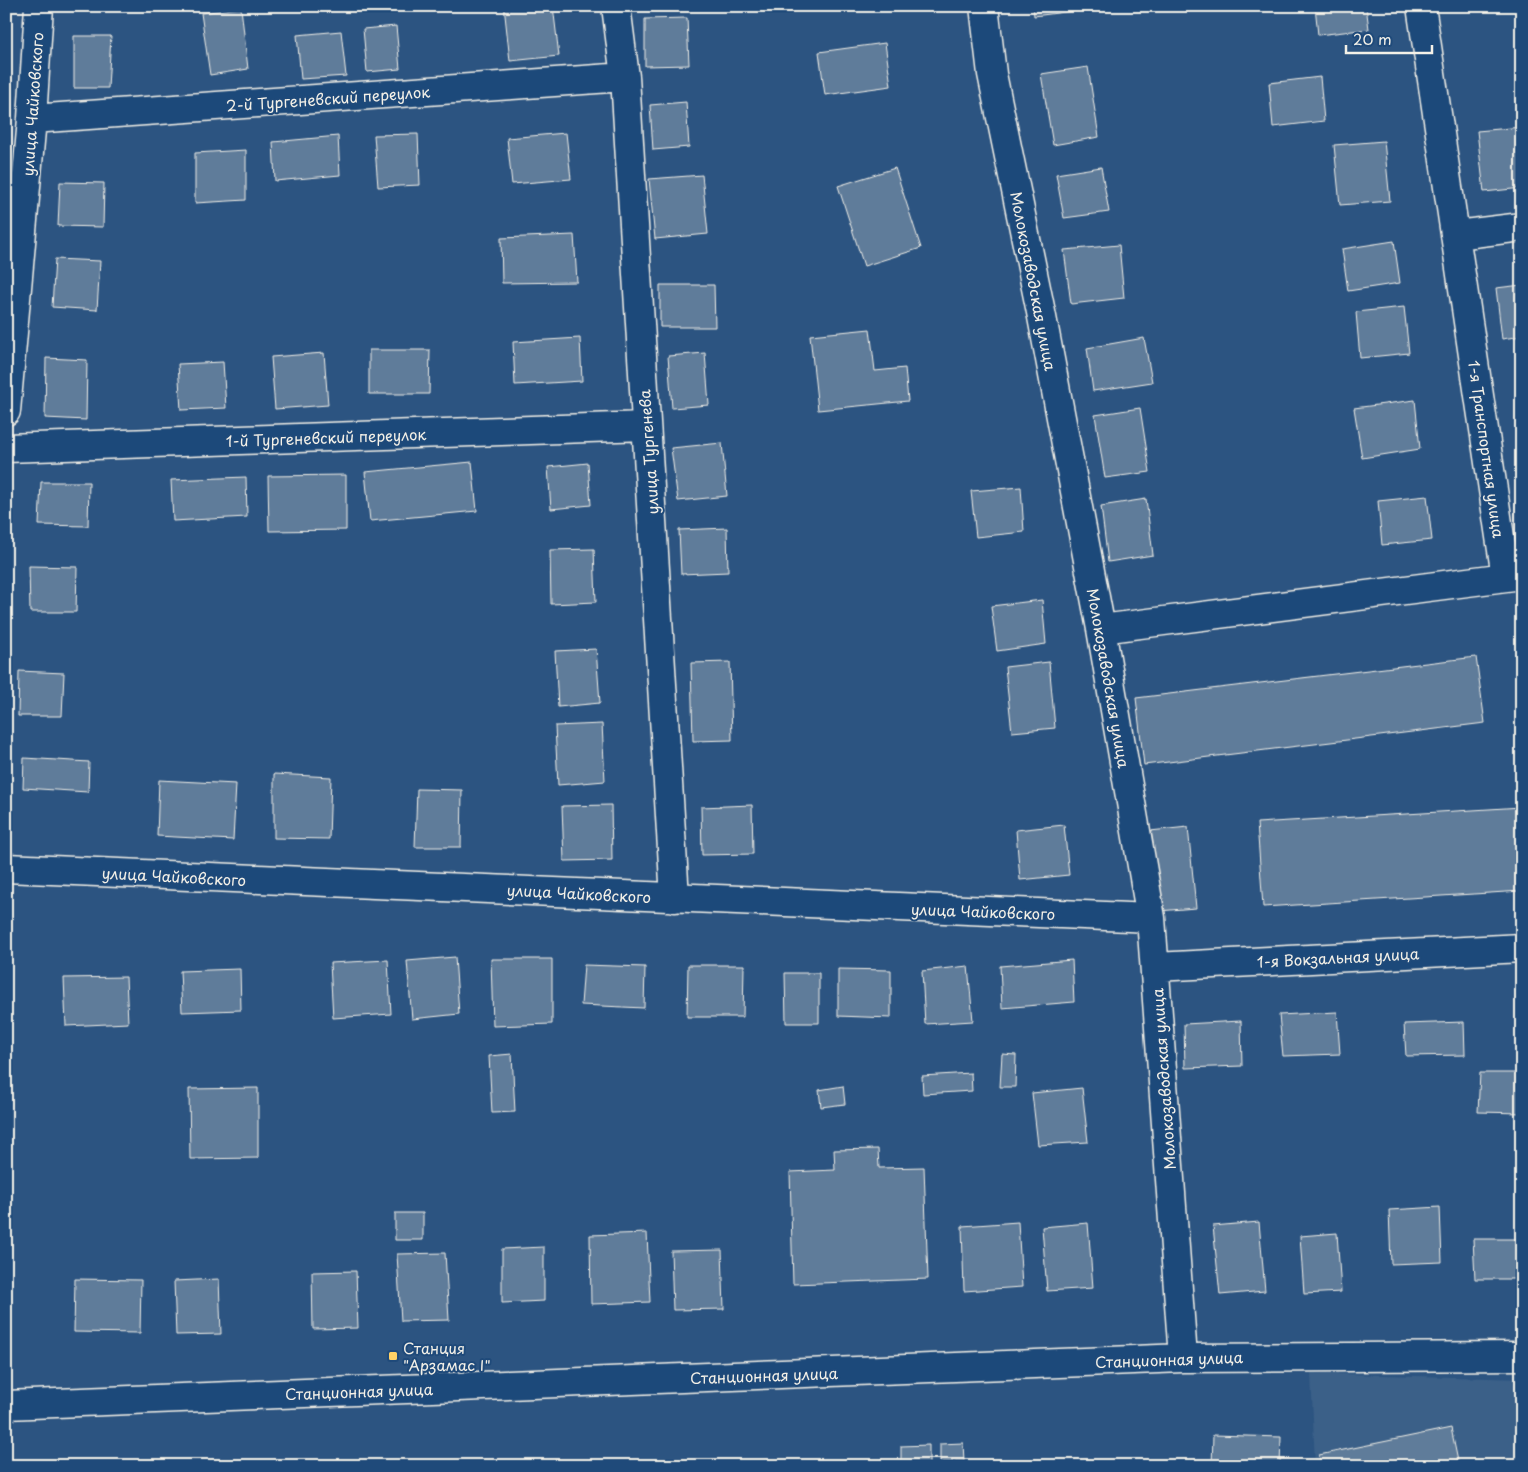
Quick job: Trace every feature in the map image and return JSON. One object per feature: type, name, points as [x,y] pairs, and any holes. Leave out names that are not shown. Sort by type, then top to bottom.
[{"type":"street","name":"улица Чайковского","points":[[6,411],[32,120],[40,6]]},
{"type":"street","name":"улица Тургенева","points":[[616,6],[625,77],[675,898]]},
{"type":"street","name":"Молокозаводская улица","points":[[984,6],[992,74],[1042,317],[1101,629],[1151,918],[1182,1358]]},
{"type":"street","name":"1-я Транспортная улица","points":[[1101,629],[1514,576],[1456,235],[1421,6]]},
{"type":"street","name":"2-й Тургеневский переулок","points":[[32,120],[625,77]]},
{"type":"street","points":[[1456,235],[1522,227]]},
{"type":"street","name":"1-й Тургеневский переулок","points":[[6,448],[646,426]]},
{"type":"street","name":"улица Чайковского","points":[[6,868],[1151,918]]},
{"type":"street","name":"1-я Вокзальная улица","points":[[1155,967],[1522,948]]},
{"type":"street","name":"Станционная улица","points":[[6,1405],[1182,1358],[1522,1356]]},
{"type":"shaded area","points":[[1311,1373],[1522,1379],[1522,1466],[1315,1466]]},
{"type":"building","points":[[504,6],[553,6],[559,56],[510,61]]},
{"type":"building","points":[[1033,6],[1081,6],[1081,10],[1034,16]]},
{"type":"building","points":[[1315,6],[1366,6],[1369,29],[1318,35]]},
{"type":"building","points":[[241,8],[248,69],[210,75],[201,13]]},
{"type":"building","points":[[687,18],[689,65],[645,66],[645,19]]},
{"type":"building","points":[[396,26],[400,69],[367,72],[363,29]]},
{"type":"building","points":[[341,31],[346,76],[301,79],[297,35]]},
{"type":"building","points":[[74,36],[111,36],[108,88],[74,88]]},
{"type":"building","points":[[885,43],[891,86],[825,95],[819,52]]},
{"type":"building","points":[[1088,67],[1099,137],[1053,145],[1041,74]]},
{"type":"building","points":[[1320,77],[1324,121],[1273,127],[1269,83]]},
{"type":"building","points":[[686,102],[689,147],[653,150],[650,105]]},
{"type":"building","points":[[1522,127],[1522,188],[1484,192],[1477,131]]},
{"type":"building","points":[[566,133],[571,179],[512,184],[507,138]]},
{"type":"building","points":[[418,134],[420,185],[378,187],[374,135]]},
{"type":"building","points":[[338,136],[340,175],[275,181],[273,142]]},
{"type":"building","points":[[1384,141],[1390,201],[1340,205],[1334,145]]},
{"type":"building","points":[[246,150],[246,200],[195,203],[195,153]]},
{"type":"building","points":[[1101,167],[1109,212],[1064,218],[1056,174]]},
{"type":"building","points":[[895,168],[921,248],[864,266],[838,186]]},
{"type":"building","points":[[702,175],[708,234],[655,239],[649,179]]},
{"type":"building","points":[[60,182],[104,183],[103,227],[58,226]]},
{"type":"building","points":[[574,235],[577,282],[502,283],[501,238]]},
{"type":"building","points":[[1394,241],[1400,283],[1348,291],[1342,249]]},
{"type":"building","points":[[1119,245],[1124,298],[1071,304],[1064,250]]},
{"type":"building","points":[[55,259],[100,261],[97,310],[52,307]]},
{"type":"building","points":[[660,285],[714,285],[715,327],[660,327]]},
{"type":"building","points":[[1522,285],[1522,336],[1502,339],[1496,288]]},
{"type":"building","points":[[1404,307],[1409,353],[1360,358],[1356,312]]},
{"type":"building","points":[[870,329],[875,371],[905,368],[908,401],[818,410],[810,335]]},
{"type":"building","points":[[580,338],[582,381],[515,385],[513,342]]},
{"type":"building","points":[[1144,338],[1152,382],[1093,391],[1087,348]]},
{"type":"building","points":[[369,350],[430,350],[429,394],[369,394]]},
{"type":"building","points":[[324,353],[328,405],[275,409],[271,357]]},
{"type":"building","points":[[705,353],[709,405],[672,408],[668,356]]},
{"type":"building","points":[[46,358],[87,360],[86,420],[45,418]]},
{"type":"building","points":[[223,362],[226,408],[181,410],[178,364]]},
{"type":"building","points":[[1415,400],[1420,449],[1362,458],[1354,408]]},
{"type":"building","points":[[1140,408],[1150,472],[1105,478],[1095,415]]},
{"type":"building","points":[[722,443],[727,496],[678,501],[671,448]]},
{"type":"building","points":[[472,462],[477,511],[370,521],[365,472]]},
{"type":"building","points":[[588,463],[591,505],[551,509],[548,467]]},
{"type":"building","points":[[346,475],[346,530],[269,531],[268,476]]},
{"type":"building","points":[[246,477],[247,517],[173,521],[171,480]]},
{"type":"building","points":[[41,482],[89,482],[88,526],[39,525]]},
{"type":"building","points":[[1021,487],[1024,532],[976,537],[971,491]]},
{"type":"building","points":[[1427,496],[1432,540],[1382,545],[1378,501]]},
{"type":"building","points":[[1146,499],[1153,555],[1108,562],[1101,506]]},
{"type":"building","points":[[727,528],[728,572],[681,574],[679,530]]},
{"type":"building","points":[[594,549],[596,602],[551,604],[550,550]]},
{"type":"building","points":[[29,566],[77,567],[76,612],[30,612]]},
{"type":"building","points":[[1042,600],[1046,644],[997,651],[991,606]]},
{"type":"building","points":[[596,649],[600,703],[558,707],[555,651]]},
{"type":"building","points":[[1476,657],[1485,723],[1144,765],[1136,698]]},
{"type":"building","points":[[730,662],[732,740],[693,741],[691,663]]},
{"type":"building","points":[[1049,662],[1055,728],[1012,732],[1005,667]]},
{"type":"building","points":[[19,671],[64,673],[62,716],[18,716]]},
{"type":"building","points":[[602,724],[605,781],[558,785],[555,726]]},
{"type":"building","points":[[24,758],[89,762],[88,792],[23,788]]},
{"type":"building","points":[[274,774],[331,777],[329,839],[274,838]]},
{"type":"building","points":[[159,780],[236,784],[233,840],[157,836]]},
{"type":"building","points":[[417,789],[462,790],[461,847],[415,847]]},
{"type":"building","points":[[611,805],[612,860],[564,861],[562,806]]},
{"type":"building","points":[[752,805],[753,854],[702,855],[701,807]]},
{"type":"building","points":[[1522,807],[1522,891],[1263,907],[1257,823]]},
{"type":"building","points":[[1064,825],[1069,875],[1020,880],[1016,830]]},
{"type":"building","points":[[1188,827],[1196,908],[1158,911],[1150,831]]},
{"type":"building","points":[[455,957],[459,1014],[412,1019],[407,961]]},
{"type":"building","points":[[491,959],[552,959],[552,1024],[493,1026]]},
{"type":"building","points":[[388,960],[391,1014],[333,1018],[330,963]]},
{"type":"building","points":[[1072,960],[1074,1002],[1002,1008],[1000,966]]},
{"type":"building","points":[[584,965],[645,967],[644,1008],[581,1005]]},
{"type":"building","points":[[688,965],[744,965],[743,1017],[687,1017]]},
{"type":"building","points":[[968,966],[973,1021],[925,1024],[922,971]]},
{"type":"building","points":[[240,969],[241,1010],[182,1012],[180,971]]},
{"type":"building","points":[[838,969],[891,970],[891,1018],[838,1016]]},
{"type":"building","points":[[785,973],[819,973],[819,1023],[786,1023]]},
{"type":"building","points":[[126,977],[128,1023],[66,1026],[64,978]]},
{"type":"building","points":[[1337,1012],[1340,1054],[1283,1056],[1279,1015]]},
{"type":"building","points":[[1241,1021],[1242,1066],[1185,1068],[1184,1024]]},
{"type":"building","points":[[1464,1022],[1465,1055],[1406,1056],[1404,1024]]},
{"type":"building","points":[[512,1054],[515,1112],[492,1113],[489,1056]]},
{"type":"building","points":[[1002,1054],[1016,1055],[1015,1087],[1000,1087]]},
{"type":"building","points":[[971,1073],[972,1091],[923,1094],[922,1076]]},
{"type":"building","points":[[1480,1073],[1522,1073],[1522,1113],[1478,1112]]},
{"type":"building","points":[[843,1086],[845,1104],[821,1107],[819,1090]]},
{"type":"building","points":[[258,1088],[258,1158],[190,1159],[189,1089]]},
{"type":"building","points":[[1082,1088],[1088,1142],[1038,1145],[1032,1093]]},
{"type":"building","points":[[878,1149],[879,1168],[924,1167],[928,1279],[793,1284],[790,1172],[835,1170],[834,1150]]},
{"type":"building","points":[[1440,1207],[1442,1262],[1391,1264],[1389,1210]]},
{"type":"building","points":[[395,1213],[423,1213],[423,1240],[395,1240]]},
{"type":"building","points":[[1018,1222],[1022,1287],[964,1291],[962,1226]]},
{"type":"building","points":[[1259,1222],[1265,1291],[1220,1295],[1213,1226]]},
{"type":"building","points":[[1088,1223],[1093,1288],[1047,1291],[1042,1227]]},
{"type":"building","points":[[647,1233],[650,1302],[591,1304],[590,1235]]},
{"type":"building","points":[[1337,1233],[1341,1292],[1304,1294],[1300,1236]]},
{"type":"building","points":[[1473,1239],[1522,1239],[1522,1279],[1475,1279]]},
{"type":"building","points":[[544,1247],[544,1301],[502,1303],[502,1249]]},
{"type":"building","points":[[722,1250],[724,1309],[673,1310],[671,1251]]},
{"type":"building","points":[[445,1253],[449,1320],[401,1321],[397,1254]]},
{"type":"building","points":[[356,1271],[358,1328],[313,1329],[312,1272]]},
{"type":"building","points":[[75,1279],[141,1280],[140,1333],[74,1332]]},
{"type":"building","points":[[219,1279],[221,1334],[176,1335],[174,1281]]},
{"type":"building","points":[[1451,1428],[1459,1466],[1321,1466],[1319,1455]]},
{"type":"building","points":[[1213,1435],[1281,1437],[1280,1466],[1212,1466]]},
{"type":"building","points":[[963,1443],[964,1461],[940,1462],[940,1444]]},
{"type":"building","points":[[929,1445],[929,1466],[901,1466],[901,1446]]},
{"type":"place","name":"Станция \"Арзамас I\"","points":[[393,1356]]}]
